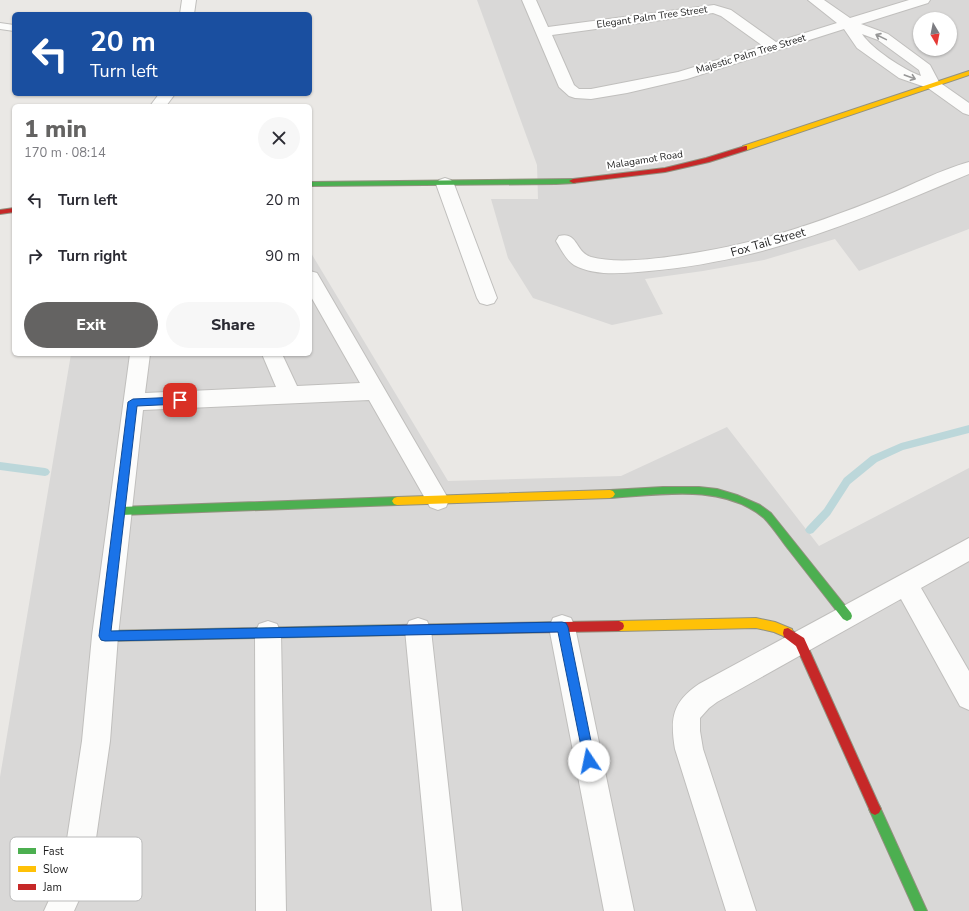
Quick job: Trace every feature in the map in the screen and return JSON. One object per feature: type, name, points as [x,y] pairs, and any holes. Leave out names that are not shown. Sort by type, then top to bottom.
[{"type":"street","points":[[187,12],[189,0]]},
{"type":"street","points":[[529,0],[543,32]]},
{"type":"street","points":[[815,0],[848,24],[862,45],[899,72],[933,85],[969,110]]},
{"type":"street","name":"Majestic Palm Tree Street","points":[[543,32],[566,87],[575,93],[590,94],[682,76],[923,0]]},
{"type":"street","name":"Elegant Palm Tree Street","points":[[543,32],[714,9],[726,13],[774,47]]},
{"type":"street","name":"Malagamot Road","points":[[312,184],[556,182],[665,170],[707,160],[764,142],[969,72]]},
{"type":"street","name":"Fox Tail Street","points":[[565,241],[573,254],[582,260],[600,265],[636,266],[700,259],[734,253],[806,232],[969,168]]},
{"type":"street","points":[[445,184],[487,298]]},
{"type":"street","points":[[0,212],[12,210]]},
{"type":"street","points":[[312,281],[438,500]]},
{"type":"street","points":[[81,837],[96,741],[105,636],[140,356]]},
{"type":"street","points":[[273,356],[290,395]]},
{"type":"street","points":[[133,402],[376,391]]},
{"type":"street","points":[[120,511],[688,491],[711,492],[751,504],[768,516],[847,616]]},
{"type":"street","points":[[741,911],[689,749],[685,728],[687,713],[695,701],[708,693],[969,549]]},
{"type":"street","points":[[906,584],[969,697]]},
{"type":"street","points":[[105,636],[756,623],[775,626],[789,632],[800,642],[921,911]]},
{"type":"street","points":[[562,627],[619,911]]},
{"type":"street","points":[[418,630],[447,911]]},
{"type":"street","points":[[268,633],[271,911]]},
{"type":"street","points":[[59,911],[63,901]]},
{"type":"lane","points":[[0,26],[12,28]]},
{"type":"shaded area","points":[[477,0],[969,0],[969,229],[859,271],[835,239],[764,260],[703,271],[645,279],[663,314],[612,325],[533,298],[508,258],[491,199],[538,199],[537,165]]},
{"type":"shaded area","points":[[312,255],[448,481],[621,476],[727,427],[819,546],[969,468],[969,911],[0,911],[0,777],[71,356],[312,356]]},
{"type":"waterway","points":[[810,530],[827,512],[847,481],[874,459],[901,447],[969,429]]},
{"type":"waterway","points":[[0,466],[45,472]]},
{"type":"traffic: fast","points":[[312,184],[573,181]]},
{"type":"traffic: fast","points":[[610,494],[681,490],[699,491],[734,497],[750,504],[768,516],[847,616]]},
{"type":"traffic: fast","points":[[120,511],[397,501]]},
{"type":"traffic: fast","points":[[105,636],[400,630]]},
{"type":"traffic: fast","points":[[875,809],[921,911]]},
{"type":"traffic: slow","points":[[745,148],[969,73]]},
{"type":"traffic: slow","points":[[397,501],[610,494]]},
{"type":"traffic: slow","points":[[619,626],[756,623],[775,627],[788,633]]},
{"type":"traffic: jam","points":[[573,181],[665,170],[707,160],[745,148]]},
{"type":"traffic: jam","points":[[0,212],[12,210]]},
{"type":"traffic: jam","points":[[400,630],[619,626]]},
{"type":"traffic: jam","points":[[788,633],[800,642],[875,809]]},
{"type":"route","points":[[180,400],[133,402],[105,636],[562,627],[589,761]]}]
